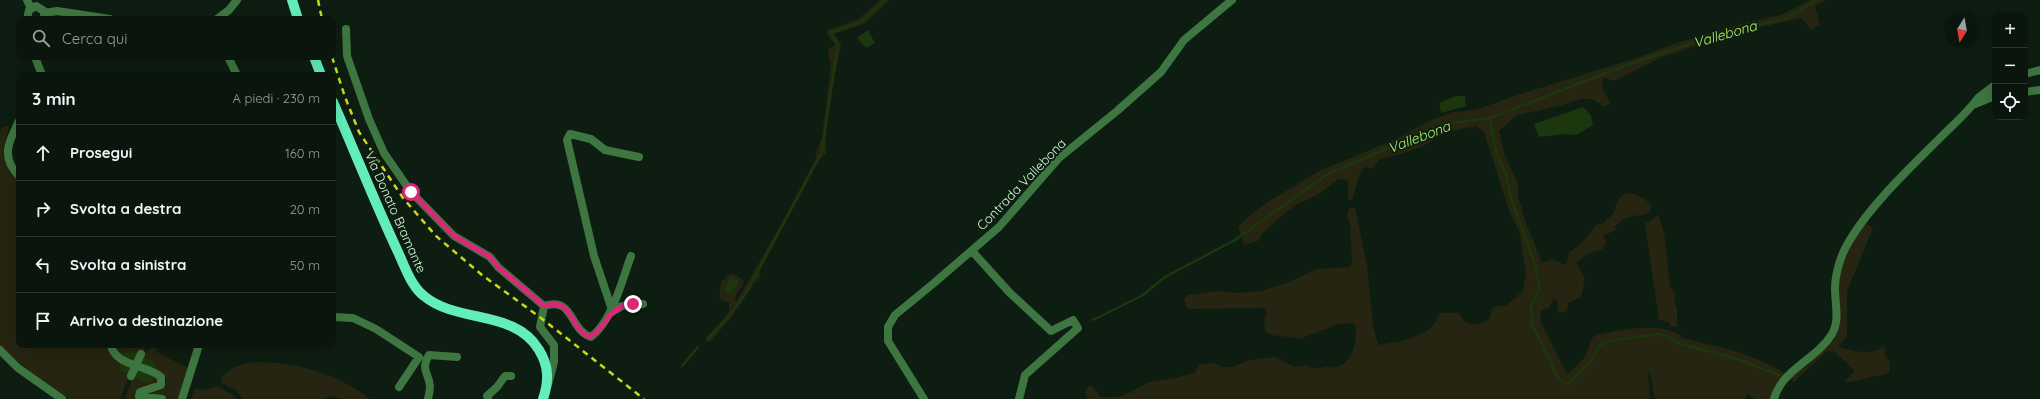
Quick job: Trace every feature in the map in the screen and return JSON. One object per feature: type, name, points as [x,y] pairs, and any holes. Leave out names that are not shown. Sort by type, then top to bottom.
[{"type":"main road","points":[[291,1],[297,16]]},
{"type":"main road","points":[[315,60],[319,72]]},
{"type":"main road","name":"Via Donato Bramante","points":[[336,109],[389,232],[418,290],[424,297],[439,305],[511,325],[524,333],[536,344],[543,356],[547,373],[545,394]]},
{"type":"street","points":[[27,0],[31,8]]},
{"type":"street","points":[[221,16],[229,10],[237,0]]},
{"type":"street","name":"Contrada Vallebona","points":[[924,399],[909,372],[888,341],[888,327],[894,314],[972,251],[999,227],[1060,158],[1161,72],[1184,40],[1232,0]]},
{"type":"street","points":[[28,16],[27,12],[31,8],[39,7],[45,16],[57,11],[90,16]]},
{"type":"street","points":[[346,29],[347,56],[369,119],[384,152],[411,192],[454,236],[490,257],[498,267],[544,306]]},
{"type":"street","points":[[36,60],[41,72]]},
{"type":"street","points":[[230,60],[236,72]]},
{"type":"street","points":[[2028,73],[2040,70]]},
{"type":"street","points":[[1774,399],[1776,391],[1781,384],[1824,344],[1832,333],[1837,311],[1835,289],[1836,276],[1846,246],[1872,211],[1914,164],[1978,98],[1992,87]]},
{"type":"street","points":[[2028,92],[2040,90]]},
{"type":"street","points":[[1972,105],[1992,97]]},
{"type":"street","points":[[16,127],[6,145],[9,164],[16,172]]},
{"type":"street","points":[[611,310],[594,256],[567,140],[570,134],[591,139],[605,150],[639,157]]},
{"type":"street","points":[[972,251],[1009,292],[1051,331],[1073,320],[1078,328],[1025,375],[1019,399]]},
{"type":"street","points":[[544,306],[551,304],[560,305],[567,310],[583,334],[590,337],[596,333],[611,310],[631,256]]},
{"type":"street","points":[[611,310],[622,306],[643,304]]},
{"type":"street","points":[[544,306],[540,327],[554,345],[552,376],[545,394]]},
{"type":"street","points":[[336,317],[353,318],[376,329],[419,357],[400,387]]},
{"type":"street","points":[[112,348],[115,355],[121,359],[156,374],[162,379],[161,385],[140,392],[139,396],[162,399]]},
{"type":"street","points":[[182,399],[198,348]]},
{"type":"street","points":[[0,350],[18,368],[62,399]]},
{"type":"street","points":[[131,376],[141,354]]},
{"type":"street","points":[[428,399],[430,384],[426,375],[425,362],[428,354],[457,357]]},
{"type":"street","points":[[488,399],[487,396],[497,387],[505,376],[511,376]]},
{"type":"shaded area","points":[[880,0],[890,0],[864,24],[834,34],[841,44],[833,83],[826,132],[827,153],[820,159],[759,272],[761,274],[757,281],[753,281],[752,287],[730,319],[710,342],[707,337],[729,311],[729,302],[723,301],[719,297],[721,283],[728,275],[735,274],[744,281],[735,298],[737,301],[791,207],[816,158],[816,153],[822,137],[831,65],[828,54],[829,49],[835,45],[827,34],[828,30],[858,19]]},
{"type":"shaded area","points":[[1809,0],[1827,0],[1815,6],[1820,25],[1811,30],[1801,18],[1748,30],[1662,57],[1614,81],[1603,78],[1602,87],[1610,103],[1605,107],[1592,99],[1581,99],[1559,106],[1517,115],[1499,131],[1504,153],[1518,184],[1518,196],[1526,223],[1542,263],[1552,259],[1566,265],[1569,252],[1582,243],[1597,224],[1603,224],[1612,215],[1618,200],[1622,196],[1631,193],[1635,194],[1651,205],[1650,212],[1623,220],[1615,227],[1617,230],[1602,236],[1607,242],[1601,250],[1594,251],[1576,262],[1585,279],[1581,297],[1568,303],[1567,311],[1558,313],[1557,299],[1553,300],[1549,307],[1541,310],[1540,320],[1567,374],[1584,357],[1594,336],[1627,329],[1665,329],[1675,332],[1683,338],[1748,356],[1773,366],[1784,373],[1774,388],[1771,399],[1755,399],[1747,394],[1745,399],[1657,399],[1654,396],[1651,375],[1648,372],[1650,399],[1085,399],[1087,397],[1085,392],[1088,386],[1093,387],[1100,397],[1118,397],[1149,382],[1195,373],[1198,365],[1215,363],[1222,367],[1233,367],[1249,360],[1275,357],[1295,367],[1306,365],[1318,368],[1342,365],[1347,361],[1353,349],[1356,335],[1355,323],[1338,324],[1300,339],[1273,335],[1265,332],[1264,320],[1267,312],[1264,308],[1187,309],[1184,299],[1188,295],[1218,291],[1236,293],[1262,291],[1289,282],[1317,269],[1350,267],[1352,263],[1350,224],[1347,216],[1349,208],[1355,208],[1367,266],[1373,325],[1378,345],[1406,340],[1422,333],[1435,322],[1440,313],[1459,313],[1466,323],[1475,325],[1489,320],[1493,307],[1507,305],[1523,291],[1526,273],[1519,231],[1510,213],[1484,132],[1476,126],[1447,132],[1423,146],[1401,154],[1380,159],[1371,169],[1365,167],[1360,173],[1352,200],[1348,199],[1348,180],[1339,179],[1317,195],[1299,203],[1279,218],[1262,234],[1258,241],[1244,245],[1238,226],[1263,205],[1321,170],[1394,140],[1427,122],[1453,112],[1476,110],[1514,96],[1633,59],[1677,43],[1748,22],[1781,15]]},
{"type":"shaded area","points":[[868,30],[875,43],[866,48],[857,38]]},
{"type":"shaded area","points":[[1456,96],[1465,96],[1466,106],[1441,113],[1439,103]]},
{"type":"shaded area","points":[[1583,107],[1591,115],[1593,125],[1576,135],[1564,134],[1539,137],[1534,124]]},
{"type":"shaded area","points":[[9,125],[4,151],[10,173],[16,176],[16,348],[109,348],[111,355],[120,361],[120,371],[129,375],[120,399],[69,399],[35,378],[0,345],[1,128]]},
{"type":"shaded area","points":[[1658,214],[1664,232],[1670,286],[1676,296],[1674,302],[1677,308],[1677,326],[1672,327],[1668,322],[1659,320],[1645,223],[1650,222]]},
{"type":"shaded area","points":[[1865,222],[1873,228],[1847,291],[1847,336],[1838,347],[1868,352],[1885,346],[1885,356],[1890,362],[1889,373],[1846,383],[1846,380],[1855,371],[1835,352],[1827,351],[1794,382],[1789,380],[1834,334],[1838,277],[1848,248]]},
{"type":"shaded area","points":[[731,277],[738,280],[738,285],[731,293],[726,293],[725,289]]},
{"type":"shaded area","points":[[117,348],[146,348],[140,354],[131,352],[122,357]]},
{"type":"shaded area","points":[[151,348],[156,348],[155,351],[188,368],[179,399],[168,399],[141,393],[163,387],[167,380],[164,375],[157,371],[143,355]]},
{"type":"shaded area","points":[[132,351],[143,355],[156,364],[157,371],[152,383],[144,382],[120,371],[120,361],[124,352],[129,353]]},
{"type":"shaded area","points":[[253,362],[284,364],[315,371],[344,382],[370,399],[341,399],[331,396],[324,399],[243,399],[236,390],[221,383],[221,379],[223,375],[230,370]]},
{"type":"shaded area","points":[[155,376],[161,380],[139,399],[125,399],[133,377],[144,382]]},
{"type":"shaded area","points":[[217,386],[237,399],[191,399],[195,388],[204,390]]},
{"type":"waterway","points":[[707,340],[729,316],[746,293],[822,151],[838,44],[830,33],[860,22],[885,0]]},
{"type":"waterway","name":"Vallebona","points":[[1093,320],[1143,295],[1165,277],[1235,240],[1328,174],[1445,124],[1490,118],[1624,66],[1725,32],[1785,19],[1817,0]]},
{"type":"waterway","points":[[1490,118],[1496,152],[1506,175],[1511,197],[1536,268],[1540,288],[1531,306],[1532,324],[1558,378],[1568,385],[1594,357],[1599,346],[1609,341],[1658,334],[1668,336],[1680,344],[1734,358],[1779,375]]},
{"type":"waterway","points":[[682,366],[698,347]]},
{"type":"railway","points":[[318,0],[321,16]]},
{"type":"railway","points":[[333,60],[345,97],[359,132],[403,198],[436,236],[482,275],[541,318],[644,399]]},
{"type":"route","points":[[411,192],[454,236],[490,257],[498,267],[544,306],[551,304],[560,305],[567,310],[583,334],[590,337],[596,333],[610,313],[622,306],[633,304]]}]
